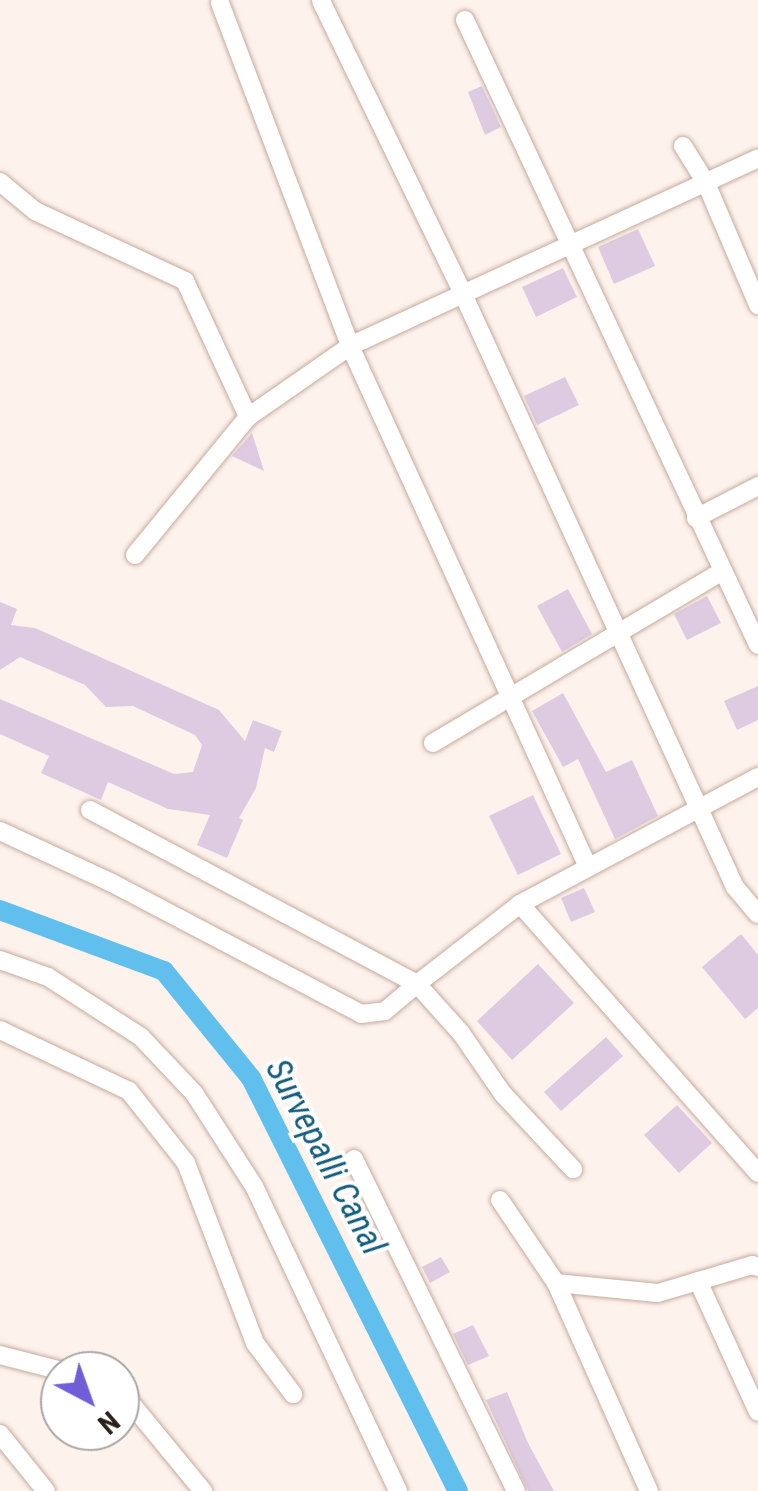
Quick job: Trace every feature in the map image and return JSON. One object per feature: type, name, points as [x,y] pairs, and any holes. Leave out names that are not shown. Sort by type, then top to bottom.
[{"type":"street","points":[[321,0],[463,294],[734,888],[758,914]]},
{"type":"street","points":[[220,4],[350,346],[588,867]]},
{"type":"street","points":[[466,20],[758,645]]},
{"type":"street","points":[[684,146],[706,183],[758,305]]},
{"type":"street","points":[[135,555],[248,417],[350,346],[758,158]]},
{"type":"street","points":[[0,182],[35,211],[184,282],[248,417]]},
{"type":"street","points":[[696,518],[758,486]]},
{"type":"street","points":[[433,743],[721,572]]},
{"type":"street","points":[[0,831],[112,883],[362,1014],[385,1011],[520,904],[697,806],[758,777]]},
{"type":"street","points":[[90,810],[416,984],[462,1033],[503,1094],[573,1169]]},
{"type":"street","points":[[520,904],[758,1174]]},
{"type":"street","points":[[0,960],[48,977],[141,1037],[194,1092],[254,1186],[398,1491]]},
{"type":"street","points":[[0,1030],[130,1091],[186,1163],[255,1342],[294,1394]]},
{"type":"street","points":[[354,1159],[516,1491]]},
{"type":"street","points":[[500,1200],[556,1283],[649,1491]]},
{"type":"street","points":[[556,1283],[658,1293],[752,1264],[758,1267]]},
{"type":"street","points":[[698,1281],[758,1412]]},
{"type":"street","points":[[0,1356],[40,1366]]},
{"type":"street","points":[[140,1414],[204,1491]]},
{"type":"street","points":[[0,1434],[46,1491]]},
{"type":"building","points":[[482,86],[501,127],[485,135],[468,92]]},
{"type":"building","points":[[638,229],[655,266],[614,284],[598,247]]},
{"type":"building","points":[[563,268],[577,297],[536,317],[522,287]]},
{"type":"building","points":[[565,377],[579,405],[537,425],[524,396]]},
{"type":"building","points":[[252,433],[264,471],[232,456]]},
{"type":"building","points":[[568,589],[592,634],[562,652],[537,606]]},
{"type":"building","points":[[707,596],[721,623],[687,640],[674,614]]},
{"type":"building","points":[[0,602],[17,609],[11,625],[35,628],[219,710],[245,741],[253,720],[282,731],[274,752],[265,748],[256,788],[239,818],[243,820],[227,858],[197,845],[210,815],[168,809],[108,782],[101,800],[41,773],[49,756],[0,734],[0,699],[174,774],[193,772],[202,745],[195,735],[133,706],[106,707],[85,685],[20,657],[0,670]]},
{"type":"building","points":[[758,686],[758,720],[737,730],[724,701]]},
{"type":"building","points":[[563,693],[606,772],[632,760],[658,816],[615,839],[578,759],[563,767],[532,711]]},
{"type":"building","points":[[533,795],[561,854],[518,875],[489,816]]},
{"type":"building","points":[[584,888],[595,912],[571,922],[561,898]]},
{"type":"building","points":[[741,934],[758,955],[758,1008],[745,1019],[702,967]]},
{"type":"building","points":[[538,964],[574,1003],[512,1060],[477,1021]]},
{"type":"building","points":[[606,1037],[623,1056],[561,1111],[544,1092]]},
{"type":"building","points":[[677,1105],[712,1143],[679,1173],[644,1135]]},
{"type":"building","points":[[441,1257],[450,1272],[430,1283],[422,1267]]},
{"type":"building","points":[[473,1325],[489,1356],[468,1365],[453,1334]]},
{"type":"building","points":[[507,1392],[554,1491],[528,1491],[486,1400]]},
{"type":"waterway","name":"Survepalli Canal","points":[[0,910],[164,971],[251,1078],[458,1491]]}]
